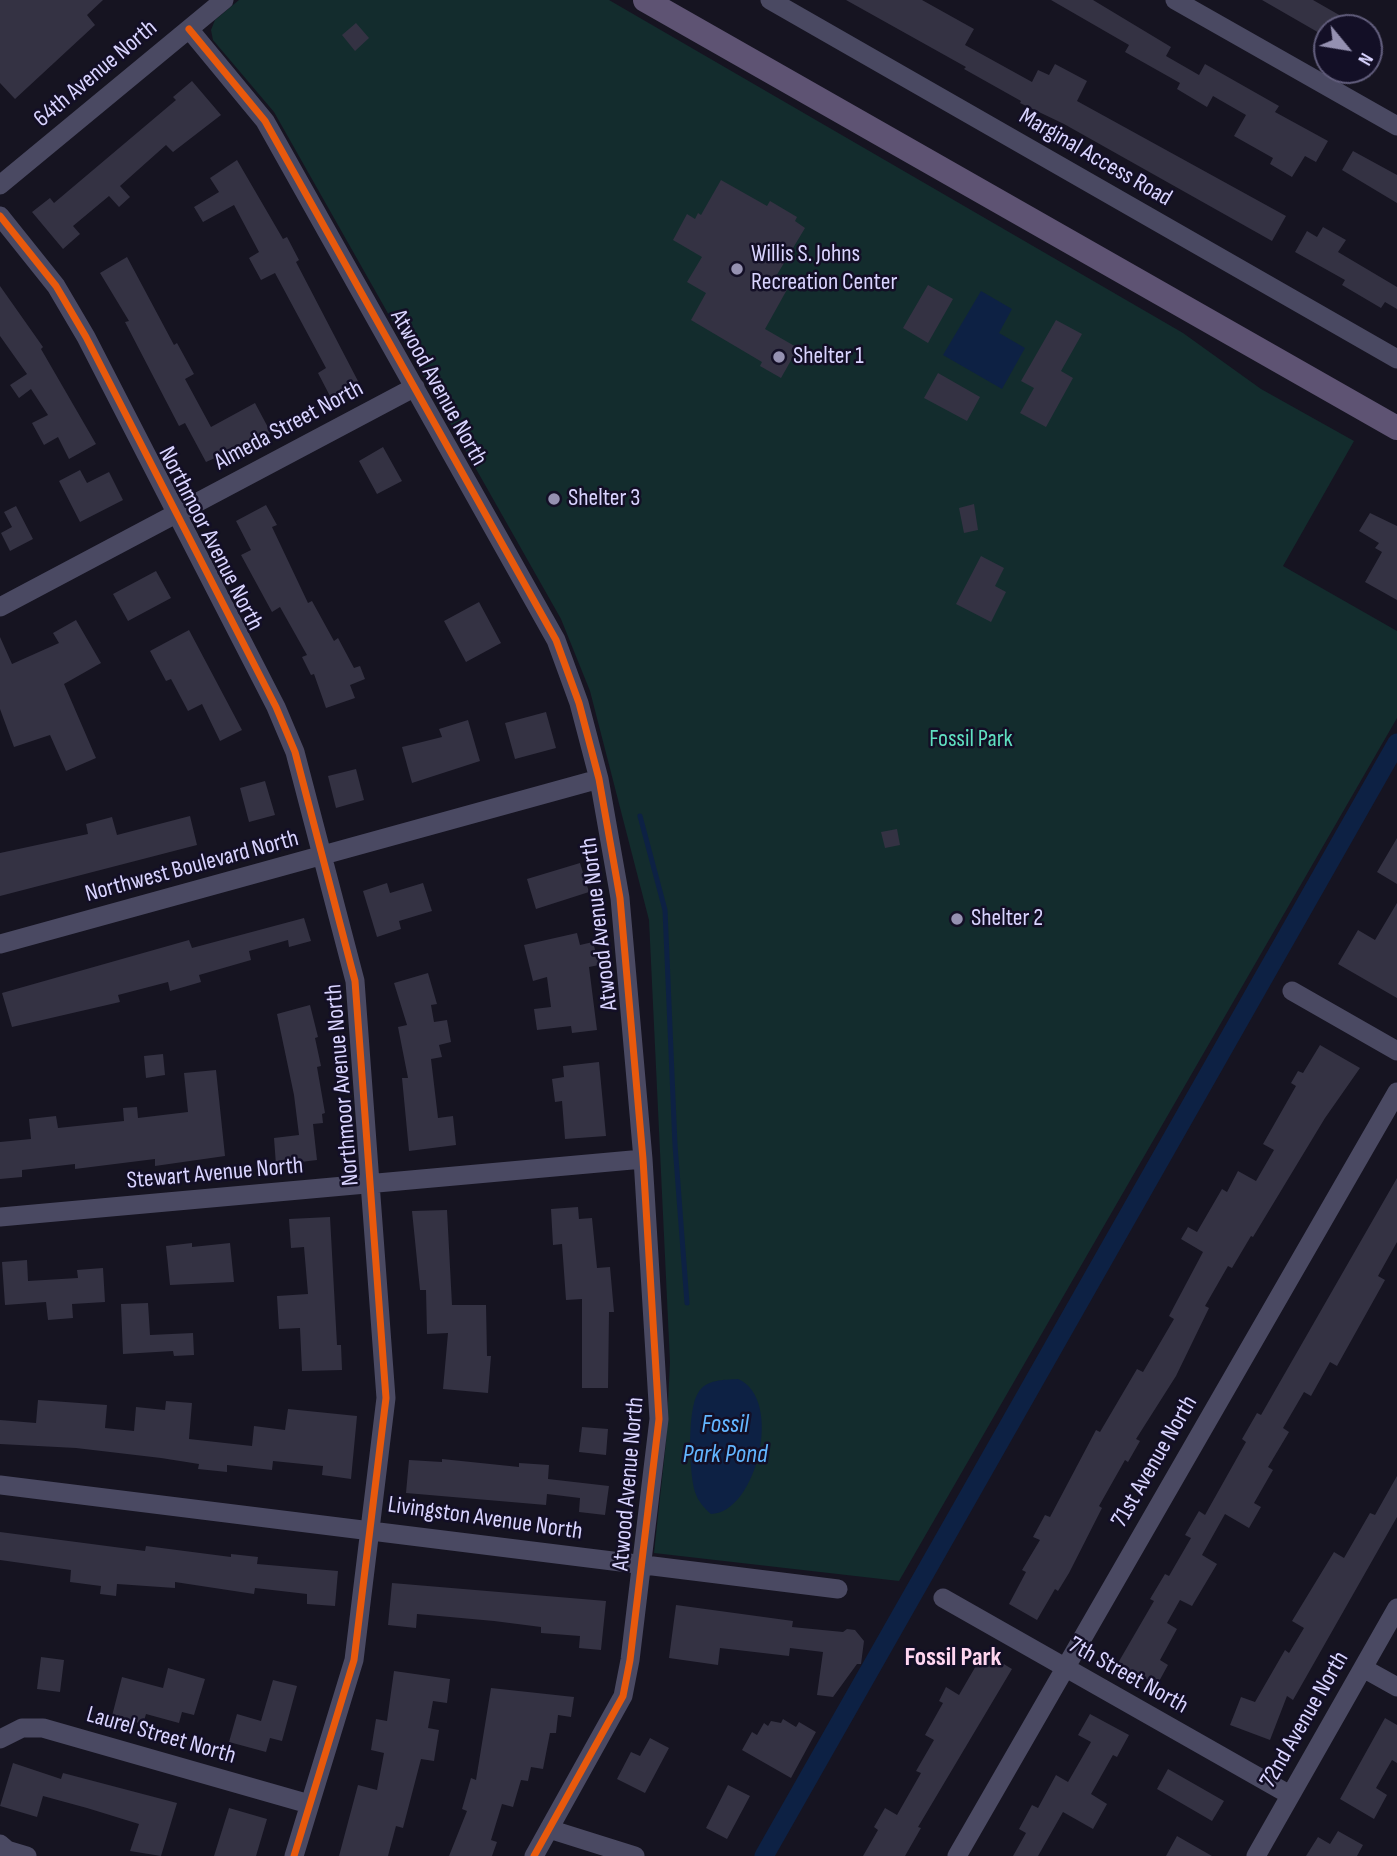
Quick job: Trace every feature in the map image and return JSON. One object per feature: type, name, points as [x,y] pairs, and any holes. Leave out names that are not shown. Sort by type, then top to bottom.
[{"type":"main road","points":[[645,0],[1397,428]]},
{"type":"street","name":"64th Avenue North","points":[[0,185],[223,0]]},
{"type":"street","name":"Marginal Access Road","points":[[769,0],[1397,359]]},
{"type":"street","points":[[1175,0],[1397,126]]},
{"type":"street","name":"Atwood Avenue North","points":[[189,29],[265,121],[556,640],[579,703],[599,779],[620,898],[643,1159],[659,1419],[631,1660],[623,1696],[534,1856]]},
{"type":"street","name":"Northmoor Avenue North","points":[[0,216],[56,286],[80,326],[275,707],[295,752],[355,981],[386,1398],[354,1660],[294,1856]]},
{"type":"street","name":"Almeda Street North","points":[[0,607],[415,387]]},
{"type":"street","name":"Northwest Boulevard North","points":[[0,944],[599,779]]},
{"type":"street","points":[[1292,991],[1397,1051]]},
{"type":"street","name":"71st Avenue North","points":[[957,1856],[1397,1092]]},
{"type":"street","name":"Stewart Avenue North","points":[[0,1217],[643,1159]]},
{"type":"street","name":"Livingston Avenue North","points":[[0,1485],[838,1588]]},
{"type":"street","name":"7th Street North","points":[[943,1598],[1290,1796]]},
{"type":"street","name":"72nd Avenue North","points":[[1255,1856],[1397,1608]]},
{"type":"street","points":[[1363,1668],[1397,1687]]},
{"type":"street","name":"Laurel Street North","points":[[0,1740],[22,1728],[43,1728],[309,1804]]},
{"type":"street","points":[[549,1829],[635,1856]]},
{"type":"street","points":[[0,1844],[7,1850],[27,1856]]},
{"type":"green space","name":"Fossil Park","points":[[239,0],[609,0],[1183,333],[1261,389],[1354,441],[1283,566],[1397,631],[1397,718],[899,1581],[654,1553],[666,1442],[670,1362],[649,920],[590,691],[561,619],[274,112],[213,40],[211,30],[215,20]]},
{"type":"water","points":[[981,291],[1012,309],[999,333],[1025,348],[1002,389],[943,355]]},
{"type":"water","name":"Fossil Park Pond","points":[[738,1379],[752,1390],[760,1408],[762,1430],[759,1453],[752,1476],[741,1495],[727,1509],[711,1514],[698,1498],[693,1483],[690,1442],[694,1401],[701,1388],[706,1385]]},
{"type":"building","points":[[0,0],[103,0],[87,15],[95,25],[15,99],[0,83]]},
{"type":"building","points":[[846,0],[922,0],[974,29],[965,45],[1032,82],[1038,70],[1049,75],[1055,64],[1087,81],[1077,101],[1286,216],[1272,241],[1064,124],[1020,103],[1021,101],[964,69],[966,67]]},
{"type":"building","points":[[1051,0],[1093,0],[1171,47],[1166,56],[1199,75],[1205,64],[1279,106],[1275,112],[1328,141],[1316,162],[1305,156],[1292,177],[1270,164],[1273,158],[1234,136],[1246,115],[1213,96],[1207,107],[1177,89],[1180,83],[1125,52],[1129,45]]},
{"type":"building","points":[[1262,0],[1313,0],[1338,14],[1313,14],[1313,29]]},
{"type":"building","points":[[356,23],[369,38],[355,51],[342,35]]},
{"type":"building","points":[[192,81],[221,115],[173,152],[166,145],[120,186],[130,197],[119,207],[109,196],[73,226],[80,234],[63,249],[32,212],[50,198],[54,203],[176,100],[173,97]]},
{"type":"building","points":[[1353,151],[1397,175],[1397,203],[1342,170]]},
{"type":"building","points":[[237,160],[283,239],[287,237],[299,260],[296,262],[359,383],[331,398],[318,373],[326,368],[275,273],[261,280],[249,258],[259,252],[234,205],[203,222],[194,207],[219,192],[210,178]]},
{"type":"building","name":"Willis S. Johns Recreation Center","points":[[721,180],[767,206],[770,201],[797,217],[795,221],[805,228],[775,278],[789,286],[765,329],[798,348],[781,378],[760,366],[762,362],[691,320],[706,293],[687,282],[702,257],[673,240],[687,214],[695,219],[698,213],[701,215]]},
{"type":"building","points":[[1323,227],[1346,240],[1338,252],[1397,287],[1397,309],[1385,302],[1381,308],[1342,285],[1345,280],[1295,252],[1307,231],[1317,237]]},
{"type":"building","points":[[127,257],[174,345],[177,343],[194,374],[185,379],[211,427],[255,403],[271,433],[206,462],[185,423],[179,426],[125,322],[129,321],[100,273]]},
{"type":"building","points":[[928,285],[953,299],[928,343],[903,328]]},
{"type":"building","points":[[0,286],[43,347],[41,349],[96,444],[69,459],[58,437],[44,445],[32,423],[48,415],[31,389],[19,398],[10,385],[27,374],[0,336]]},
{"type":"building","points":[[1056,320],[1082,334],[1061,371],[1073,378],[1046,427],[1020,413],[1034,388],[1021,381]]},
{"type":"building","points":[[938,373],[980,397],[967,421],[924,398]]},
{"type":"building","points":[[383,447],[402,481],[377,494],[359,461]]},
{"type":"building","points":[[80,470],[87,483],[109,472],[123,500],[80,522],[59,481]]},
{"type":"building","points":[[974,504],[978,530],[964,533],[959,508]]},
{"type":"building","points":[[266,505],[277,525],[272,527],[308,603],[312,601],[334,641],[338,638],[354,668],[360,666],[365,679],[350,685],[355,698],[326,708],[314,674],[311,675],[302,657],[307,655],[280,607],[272,612],[241,555],[251,550],[236,521]]},
{"type":"building","points":[[16,506],[33,539],[10,551],[1,533],[12,527],[4,512]]},
{"type":"building","points":[[1370,513],[1397,526],[1397,600],[1365,582],[1382,552],[1375,548],[1379,543],[1359,531]]},
{"type":"building","points":[[981,556],[1004,568],[995,586],[1006,592],[991,622],[956,604]]},
{"type":"building","points":[[156,571],[171,598],[128,621],[113,594]]},
{"type":"building","points":[[479,602],[501,643],[466,662],[444,621]]},
{"type":"building","points":[[76,620],[101,663],[64,684],[96,758],[66,771],[50,735],[14,747],[0,709],[0,637],[12,664],[59,643],[53,633]]},
{"type":"building","points":[[189,630],[242,730],[220,741],[202,704],[188,711],[171,679],[166,681],[150,651]]},
{"type":"building","points":[[546,712],[556,748],[515,759],[505,723]]},
{"type":"building","points":[[468,720],[480,761],[412,783],[402,747],[442,737],[439,729]]},
{"type":"building","points":[[356,769],[364,800],[336,808],[328,776]]},
{"type":"building","points":[[265,781],[275,815],[249,822],[240,788]]},
{"type":"building","points":[[190,816],[197,845],[0,896],[0,853],[88,834],[86,824],[112,817],[117,835]]},
{"type":"building","points":[[897,829],[900,845],[885,848],[881,832]]},
{"type":"building","points":[[1397,838],[1397,884],[1377,872]]},
{"type":"building","points":[[580,863],[589,892],[536,909],[527,879]]},
{"type":"building","points":[[387,883],[390,893],[423,883],[432,911],[399,921],[401,929],[377,937],[363,891]]},
{"type":"building","points":[[1397,903],[1397,998],[1338,964],[1358,930],[1375,940]]},
{"type":"building","points":[[304,918],[311,941],[289,947],[288,940],[249,951],[251,960],[199,975],[201,982],[170,991],[168,982],[118,995],[120,1002],[12,1027],[2,993],[189,940],[192,948]]},
{"type":"building","points":[[577,933],[580,945],[593,942],[599,965],[589,967],[597,1030],[572,1033],[571,1026],[537,1030],[534,1009],[551,1007],[547,977],[533,981],[524,945]]},
{"type":"building","points":[[428,973],[437,1004],[431,1005],[434,1022],[447,1020],[451,1042],[439,1045],[442,1057],[431,1059],[438,1118],[453,1116],[456,1145],[409,1151],[402,1078],[408,1078],[398,1027],[407,1025],[394,983]]},
{"type":"building","points":[[310,1005],[318,1037],[315,1038],[321,1066],[317,1067],[325,1113],[322,1114],[323,1123],[313,1124],[317,1160],[276,1165],[274,1138],[299,1135],[294,1095],[277,1014]]},
{"type":"building","points":[[1320,1045],[1360,1068],[1325,1118],[1253,1237],[1251,1236],[1232,1268],[1228,1266],[1205,1306],[1209,1308],[1176,1376],[1136,1439],[1140,1441],[1128,1462],[1125,1460],[1099,1506],[1102,1508],[1069,1573],[1058,1591],[1055,1589],[1037,1620],[1009,1604],[1026,1572],[1022,1570],[1040,1540],[1033,1537],[1045,1515],[1050,1517],[1096,1430],[1100,1432],[1137,1369],[1143,1372],[1174,1319],[1169,1316],[1203,1252],[1181,1239],[1188,1227],[1197,1232],[1222,1189],[1227,1192],[1238,1171],[1256,1181],[1274,1150],[1263,1144],[1296,1086],[1291,1083],[1298,1071],[1303,1073]]},
{"type":"building","points":[[163,1054],[165,1075],[146,1078],[144,1056]]},
{"type":"building","points":[[599,1062],[606,1136],[565,1139],[562,1101],[555,1102],[552,1079],[564,1077],[563,1066]]},
{"type":"building","points":[[216,1070],[225,1156],[155,1166],[155,1159],[75,1169],[75,1164],[22,1170],[22,1177],[0,1179],[0,1142],[31,1139],[29,1119],[56,1116],[58,1128],[124,1121],[123,1108],[137,1107],[138,1118],[188,1112],[184,1073]]},
{"type":"building","points":[[1397,1178],[1397,1242],[1378,1276],[1385,1280],[1337,1366],[1330,1362],[1311,1396],[1304,1392],[1283,1428],[1289,1432],[1268,1467],[1273,1470],[1254,1503],[1261,1507],[1249,1528],[1225,1514],[1202,1555],[1217,1564],[1192,1606],[1180,1600],[1167,1623],[1177,1629],[1160,1660],[1168,1665],[1157,1685],[1118,1663],[1154,1601],[1150,1599],[1165,1574],[1169,1576],[1191,1538],[1185,1535],[1199,1511],[1205,1515],[1246,1442],[1242,1439],[1257,1413],[1261,1415]]},
{"type":"building","points":[[578,1207],[579,1219],[592,1218],[597,1268],[610,1267],[614,1312],[609,1312],[608,1388],[582,1388],[582,1299],[566,1300],[562,1244],[553,1245],[551,1209]]},
{"type":"building","points":[[447,1210],[452,1305],[486,1305],[487,1356],[491,1356],[488,1393],[443,1389],[448,1333],[427,1334],[426,1290],[420,1290],[412,1211]]},
{"type":"building","points":[[330,1217],[337,1345],[341,1345],[342,1370],[302,1371],[300,1328],[279,1329],[277,1296],[308,1294],[304,1247],[291,1248],[289,1219]]},
{"type":"building","points":[[192,1243],[192,1247],[230,1243],[234,1282],[170,1285],[166,1246]]},
{"type":"building","points":[[27,1260],[28,1281],[78,1278],[77,1270],[103,1268],[105,1302],[72,1304],[73,1318],[48,1320],[46,1302],[5,1305],[2,1262]]},
{"type":"building","points":[[148,1303],[150,1335],[193,1333],[194,1355],[174,1356],[173,1351],[123,1354],[121,1304]]},
{"type":"building","points":[[38,1400],[107,1405],[105,1428],[134,1431],[136,1407],[165,1410],[166,1401],[192,1403],[189,1439],[252,1446],[254,1426],[285,1430],[288,1409],[357,1416],[351,1479],[322,1475],[323,1466],[273,1461],[272,1470],[227,1465],[227,1472],[198,1469],[199,1464],[161,1458],[76,1448],[0,1444],[0,1420],[36,1423]]},
{"type":"building","points":[[582,1427],[608,1429],[606,1455],[579,1452]]},
{"type":"building","points":[[442,1459],[519,1467],[519,1463],[549,1465],[548,1479],[609,1486],[605,1515],[579,1512],[580,1498],[547,1494],[546,1505],[406,1493],[409,1460],[442,1462]]},
{"type":"building","points":[[1397,1476],[1397,1517],[1293,1700],[1287,1696],[1270,1740],[1230,1725],[1241,1697],[1255,1702],[1285,1650],[1289,1653],[1304,1628],[1292,1621],[1334,1552],[1344,1558],[1370,1513],[1375,1515]]},
{"type":"building","points":[[0,1532],[145,1551],[146,1546],[231,1557],[231,1554],[258,1557],[257,1564],[338,1571],[335,1606],[307,1604],[307,1594],[255,1588],[254,1594],[175,1582],[175,1588],[117,1584],[116,1596],[100,1594],[101,1586],[70,1582],[71,1570],[0,1560]]},
{"type":"building","points":[[392,1583],[606,1601],[601,1650],[579,1648],[580,1636],[541,1633],[541,1627],[494,1621],[417,1614],[416,1628],[388,1625]]},
{"type":"building","points":[[676,1605],[793,1621],[792,1627],[843,1632],[847,1629],[855,1630],[864,1641],[861,1664],[857,1664],[833,1697],[817,1695],[823,1652],[790,1648],[789,1656],[720,1648],[718,1665],[669,1658]]},
{"type":"building","points":[[984,1652],[1012,1669],[918,1827],[921,1828],[905,1856],[863,1856],[878,1830],[874,1827],[885,1808],[897,1815],[921,1773],[916,1771],[934,1740],[925,1735],[943,1703],[939,1701],[946,1687],[959,1695]]},
{"type":"building","points":[[41,1657],[64,1660],[60,1692],[37,1689]]},
{"type":"building","points":[[168,1668],[205,1679],[194,1715],[182,1712],[179,1723],[146,1714],[143,1724],[112,1716],[122,1677],[163,1688]]},
{"type":"building","points":[[394,1671],[450,1679],[447,1703],[433,1701],[428,1728],[439,1730],[434,1761],[421,1759],[403,1828],[396,1826],[388,1856],[339,1856],[358,1785],[377,1790],[384,1753],[371,1750],[376,1719],[387,1721]]},
{"type":"building","points":[[273,1680],[297,1686],[282,1741],[270,1738],[266,1752],[229,1742],[237,1714],[261,1721]]},
{"type":"building","points":[[491,1688],[574,1697],[571,1717],[558,1715],[556,1733],[550,1733],[543,1769],[531,1767],[528,1781],[521,1780],[513,1807],[502,1804],[491,1840],[497,1842],[492,1856],[449,1856],[467,1811],[462,1809],[471,1778],[476,1780]]},
{"type":"building","points":[[1090,1714],[1129,1735],[1117,1757],[1113,1755],[1091,1794],[1107,1804],[1093,1829],[1063,1812],[1038,1856],[1013,1856],[1026,1833],[1019,1829],[1032,1805],[1038,1808],[1056,1775],[1068,1782],[1091,1742],[1078,1735]]},
{"type":"building","points":[[1385,1718],[1397,1725],[1397,1763],[1392,1760],[1376,1788],[1387,1795],[1374,1819],[1340,1799]]},
{"type":"building","points":[[783,1719],[796,1727],[799,1722],[816,1732],[791,1778],[742,1750],[752,1732],[757,1735],[764,1723],[768,1726],[771,1721],[781,1723]]},
{"type":"building","points":[[650,1738],[669,1748],[645,1793],[617,1779],[631,1752],[640,1756]]},
{"type":"building","points":[[13,1763],[61,1779],[63,1773],[177,1803],[161,1856],[130,1851],[139,1824],[43,1796],[37,1817],[0,1806]]},
{"type":"building","points":[[1168,1769],[1224,1801],[1212,1821],[1157,1789]]},
{"type":"building","points":[[728,1785],[750,1796],[727,1839],[706,1828]]},
{"type":"building","points":[[229,1808],[267,1819],[256,1856],[214,1856]]},
{"type":"building","points":[[1338,1831],[1363,1845],[1357,1856],[1306,1856],[1318,1837],[1330,1844]]},
{"type":"building","points":[[1177,1836],[1212,1856],[1166,1856]]},
{"type":"waterway","points":[[764,1856],[1397,743]]},
{"type":"waterway","points":[[640,816],[665,910],[675,1145],[687,1303]]},
{"type":"cycle path","points":[[189,29],[265,121],[556,640],[579,703],[599,779],[620,898],[643,1159],[659,1419],[630,1660],[623,1696],[534,1856]]},
{"type":"cycle path","points":[[0,216],[56,286],[86,337],[276,707],[295,752],[355,981],[386,1398],[354,1660],[294,1856]]},
{"type":"place","name":"Willis S. Johns Recreation Center","points":[[737,269]]},
{"type":"place","name":"Shelter 1","points":[[779,357]]},
{"type":"place","name":"Shelter 3","points":[[554,499]]},
{"type":"place","name":"Shelter 2","points":[[957,919]]},
{"type":"district","name":"Fossil Park","points":[[953,1658]]}]
